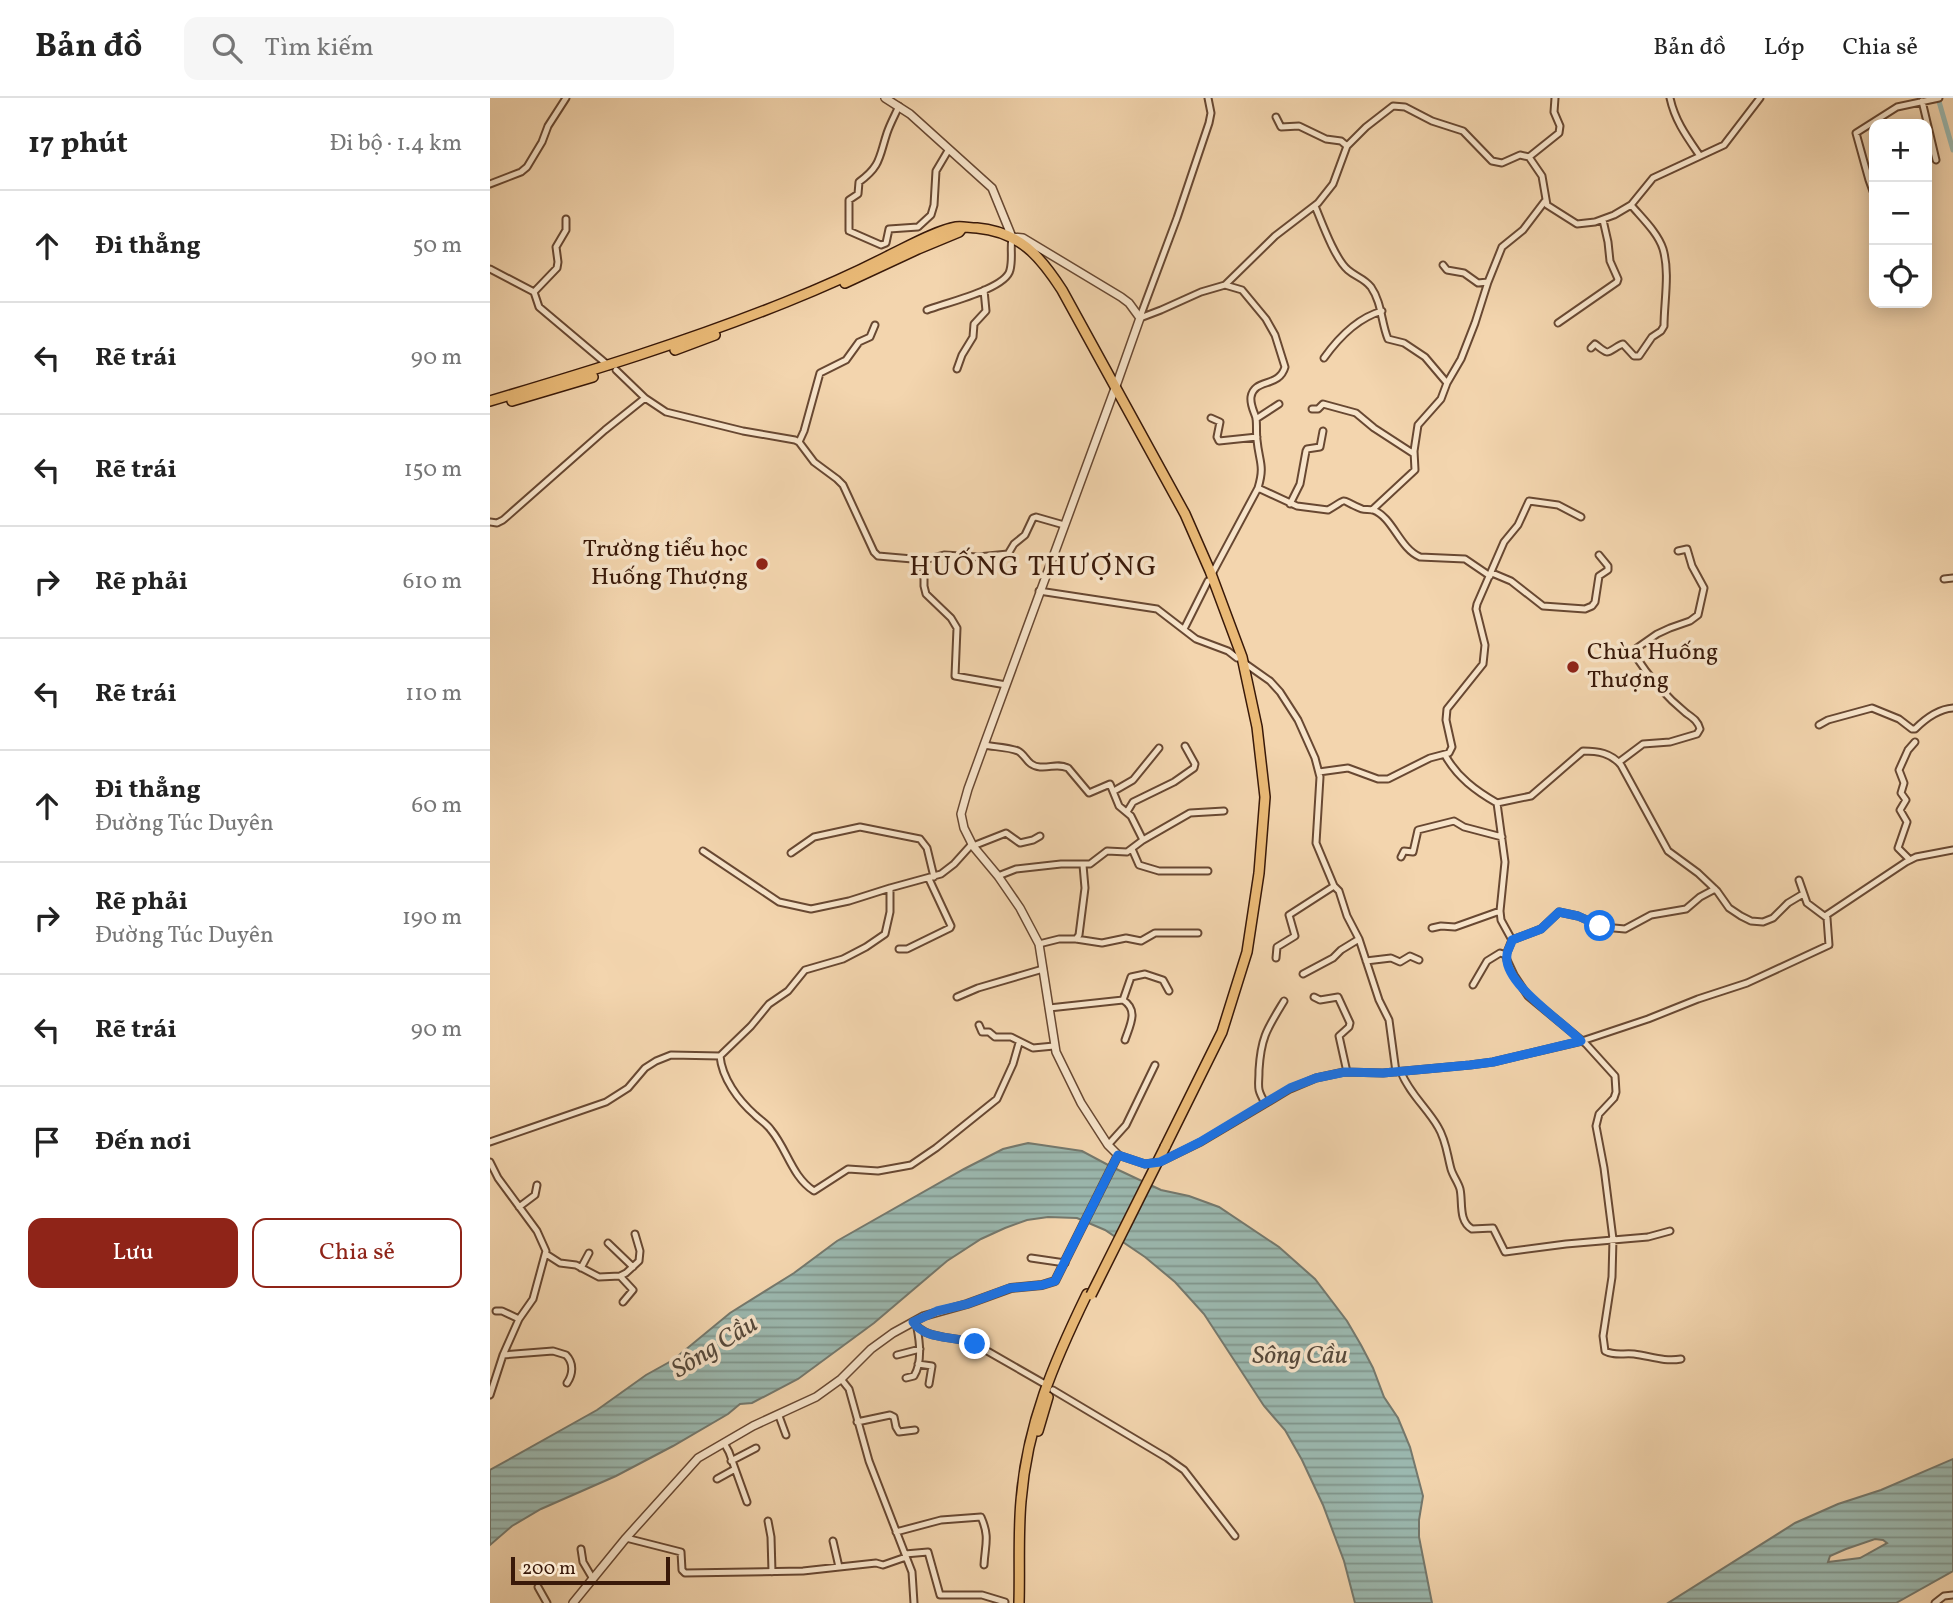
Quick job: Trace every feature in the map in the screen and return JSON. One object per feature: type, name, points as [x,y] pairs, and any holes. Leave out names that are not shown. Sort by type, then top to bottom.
[{"type":"highway","points":[[490,407],[722,333],[873,271],[959,232],[963,227],[1005,233],[1021,241],[1042,264],[1148,449],[1210,578],[1240,659],[1265,797],[1259,873],[1247,952],[1222,1032],[1054,1365],[1037,1411],[1021,1502],[1019,1603]]},
{"type":"highway","points":[[490,401],[613,368]]},
{"type":"highway","points":[[1025,1603],[1027,1501],[1038,1432],[1054,1378],[1089,1295]]},
{"type":"street","points":[[490,184],[527,167],[566,98]]},
{"type":"street","points":[[886,98],[899,106],[992,188],[1012,237],[1010,271],[1004,280],[927,310]]},
{"type":"street","points":[[1208,98],[1211,113],[1209,123],[1177,218],[1039,591],[961,814],[964,828],[973,845],[1020,908],[1039,944],[1054,1046],[1063,1068],[1116,1157],[1145,1164],[1160,1162],[1200,1142],[1265,1103],[1316,1078],[1347,1072],[1399,1072],[1493,1062],[1581,1041],[1747,983],[1828,946],[1827,919],[1807,902],[1799,880]]},
{"type":"street","points":[[1530,157],[1559,133],[1560,126],[1554,112],[1555,98]]},
{"type":"street","points":[[1670,98],[1681,128],[1700,156]]},
{"type":"street","points":[[1140,318],[1225,285],[1275,236],[1315,206],[1334,184],[1347,146],[1396,102],[1432,121],[1463,131],[1492,161],[1502,163],[1520,155],[1530,157],[1542,176],[1545,201],[1550,209],[1573,223],[1582,224],[1602,220],[1631,205],[1653,178],[1724,145],[1760,98]]},
{"type":"street","points":[[1869,182],[1856,133],[1897,107],[1939,98]]},
{"type":"street","points":[[1925,101],[1936,160]]},
{"type":"street","points":[[899,106],[881,155],[871,173],[859,182],[859,192],[849,200],[849,231],[881,245],[886,243],[889,229],[914,228],[920,225],[933,211],[936,171],[949,149]]},
{"type":"street","points":[[1276,117],[1281,127],[1299,126],[1326,139],[1341,141],[1347,146]]},
{"type":"street","points":[[1372,510],[1413,473],[1416,466],[1414,454],[1418,425],[1441,399],[1468,344],[1488,282],[1505,243],[1523,230],[1545,201]]},
{"type":"street","points":[[1591,348],[1598,345],[1608,352],[1623,344],[1634,356],[1639,356],[1664,326],[1666,274],[1663,250],[1657,237],[1631,205]]},
{"type":"street","points":[[1315,206],[1339,258],[1350,272],[1361,277],[1370,286],[1377,298],[1388,339],[1404,343],[1425,357],[1447,383]]},
{"type":"street","points":[[534,292],[557,268],[556,247],[566,230],[566,219]]},
{"type":"street","points":[[1558,323],[1617,282],[1602,220]]},
{"type":"street","points":[[1012,237],[1023,238],[1121,297],[1140,318]]},
{"type":"street","points":[[1443,265],[1447,270],[1464,273],[1478,283],[1488,282]]},
{"type":"street","points":[[490,269],[534,292],[539,307],[659,409],[743,431],[799,442],[814,462],[843,485],[876,554],[925,560],[944,555],[1003,556],[1023,538],[1033,518],[1064,525]]},
{"type":"street","points":[[1184,629],[1261,478],[1262,461],[1251,399],[1254,389],[1258,385],[1277,380],[1285,368],[1275,335],[1266,319],[1242,290],[1225,285]]},
{"type":"street","points":[[957,369],[973,338],[974,324],[986,311],[984,290]]},
{"type":"street","points":[[1324,358],[1333,345],[1361,318],[1382,311]]},
{"type":"street","points":[[799,442],[820,373],[846,360],[859,342],[870,337],[875,325]]},
{"type":"street","points":[[490,522],[503,520],[645,398]]},
{"type":"street","points":[[1256,419],[1279,404]]},
{"type":"street","points":[[1311,409],[1318,409],[1323,404],[1356,413],[1414,454]]},
{"type":"street","points":[[1210,418],[1220,422],[1217,438],[1219,441],[1257,437]]},
{"type":"street","points":[[1290,503],[1300,484],[1306,451],[1320,447],[1323,431]]},
{"type":"street","points":[[1258,488],[1297,506],[1328,510],[1339,501],[1345,500],[1363,509],[1372,510],[1386,521],[1414,554],[1420,557],[1465,559],[1508,580],[1543,606],[1585,609],[1595,602],[1599,576],[1608,570],[1599,555]]},
{"type":"street","points":[[1319,772],[1348,768],[1378,779],[1388,779],[1425,760],[1449,753],[1452,747],[1446,720],[1447,709],[1483,664],[1485,642],[1476,606],[1504,542],[1518,525],[1528,502],[1558,505],[1581,517]]},
{"type":"street","points":[[1619,762],[1643,744],[1670,742],[1698,734],[1700,729],[1700,724],[1648,677],[1634,654],[1637,648],[1657,634],[1698,615],[1704,588],[1686,549],[1678,551]]},
{"type":"street","points":[[925,560],[926,594],[951,618],[957,628],[955,676],[1006,685]]},
{"type":"street","points":[[1944,579],[1953,578]]},
{"type":"street","points":[[1039,591],[1151,607],[1161,611],[1201,641],[1228,651],[1240,659],[1270,681],[1288,703],[1307,739],[1319,772],[1316,843],[1359,939],[1378,1000],[1389,1020],[1399,1072],[1444,1136],[1468,1228],[1493,1228],[1505,1252],[1648,1237],[1670,1231]]},
{"type":"street","points":[[1819,725],[1872,708],[1915,729],[1924,719],[1947,708],[1953,708]]},
{"type":"street","points":[[1910,860],[1898,848],[1907,822],[1900,810],[1906,800],[1901,793],[1904,783],[1899,770],[1908,750],[1915,742]]},
{"type":"street","points":[[984,745],[1018,751],[1028,762],[1042,768],[1063,765],[1089,793],[1109,784],[1119,806],[1131,816],[1143,840]]},
{"type":"street","points":[[1127,812],[1133,802],[1174,782],[1194,768],[1195,764],[1185,746]]},
{"type":"street","points":[[1114,791],[1133,780],[1159,748]]},
{"type":"street","points":[[1445,755],[1454,770],[1469,784],[1497,803],[1531,796],[1583,751],[1611,756],[1619,762],[1668,850],[1698,873],[1733,911],[1744,919],[1763,922],[1773,918],[1788,903],[1803,894]]},
{"type":"street","points":[[1497,803],[1505,862],[1500,911],[1503,924],[1512,940],[1507,955],[1511,972],[1528,996],[1586,1044],[1612,1071],[1616,1081],[1614,1098],[1599,1114],[1596,1126],[1613,1239],[1612,1278],[1603,1336],[1605,1351],[1667,1361],[1681,1359]]},
{"type":"street","points":[[998,876],[1016,869],[1094,862],[1107,851],[1122,852],[1132,849],[1190,814],[1224,811]]},
{"type":"street","points":[[1401,857],[1404,851],[1413,852],[1418,830],[1451,821],[1502,837]]},
{"type":"street","points":[[791,853],[814,837],[860,827],[919,839],[927,848],[932,878],[951,926],[907,948],[899,949]]},
{"type":"street","points":[[703,850],[779,902],[807,909],[849,901],[932,878],[954,864],[973,845],[1003,834],[1009,834],[1020,843],[1040,836]]},
{"type":"street","points":[[1132,849],[1139,865],[1159,871],[1208,871]]},
{"type":"street","points":[[1825,916],[1910,860],[1953,850]]},
{"type":"street","points":[[1076,939],[1079,935],[1085,888],[1083,865]]},
{"type":"street","points":[[1276,958],[1277,947],[1295,936],[1289,915],[1334,886]]},
{"type":"street","points":[[490,1142],[606,1102],[628,1088],[645,1068],[656,1060],[671,1055],[720,1056],[769,1004],[788,991],[805,970],[843,959],[885,934],[890,912],[890,888]]},
{"type":"street","points":[[1512,940],[1541,929],[1559,912],[1578,916],[1603,927],[1629,928],[1651,915],[1686,909],[1715,889]]},
{"type":"street","points":[[1432,928],[1455,927],[1500,911]]},
{"type":"street","points":[[1039,944],[1059,939],[1102,943],[1125,938],[1142,940],[1155,933],[1198,933]]},
{"type":"street","points":[[1303,974],[1333,958],[1359,939]]},
{"type":"street","points":[[1473,985],[1488,961],[1500,953],[1507,955]]},
{"type":"street","points":[[1366,961],[1392,958],[1400,962],[1410,956],[1419,960]]},
{"type":"street","points":[[957,997],[1043,969]]},
{"type":"street","points":[[1123,1000],[1131,977],[1142,974],[1163,980],[1169,991]]},
{"type":"street","points":[[1314,997],[1320,1000],[1338,997],[1350,1023],[1339,1036],[1347,1072]]},
{"type":"street","points":[[1049,1007],[1123,1000],[1130,1004],[1132,1012],[1125,1040]]},
{"type":"street","points":[[1265,1103],[1257,1088],[1262,1043],[1284,1001]]},
{"type":"street","points":[[979,1025],[984,1033],[989,1032],[995,1037],[1009,1037],[1033,1048],[1054,1046]]},
{"type":"street","points":[[720,1056],[724,1076],[733,1089],[771,1130],[799,1179],[814,1191],[848,1169],[878,1171],[911,1165],[936,1148],[998,1100],[1019,1043]]},
{"type":"street","points":[[1108,1145],[1126,1125],[1155,1065]]},
{"type":"street","points":[[573,1603],[692,1463],[753,1426],[816,1397],[841,1379],[871,1349],[893,1333],[915,1325],[937,1311],[967,1304],[1010,1288],[1052,1283],[1058,1277],[1116,1157]]},
{"type":"street","points":[[490,1162],[498,1178],[537,1231],[546,1254],[533,1299],[519,1319],[503,1355],[490,1395]]},
{"type":"street","points":[[519,1207],[535,1195],[537,1185]]},
{"type":"street","points":[[546,1254],[560,1264],[576,1265],[599,1277],[620,1276],[633,1267],[640,1257],[635,1234]]},
{"type":"street","points":[[608,1242],[633,1267]]},
{"type":"street","points":[[581,1268],[589,1253]]},
{"type":"street","points":[[1031,1258],[1065,1263]]},
{"type":"street","points":[[620,1276],[633,1290],[623,1302]]},
{"type":"street","points":[[496,1311],[519,1319]]},
{"type":"street","points":[[906,1378],[916,1375],[918,1364],[919,1349],[915,1325]]},
{"type":"street","points":[[915,1325],[925,1333],[975,1344],[1044,1383]]},
{"type":"street","points":[[897,1355],[919,1349]]},
{"type":"street","points":[[503,1355],[553,1351],[566,1355],[572,1367],[567,1383]]},
{"type":"street","points":[[918,1364],[932,1366],[929,1384]]},
{"type":"street","points":[[841,1379],[849,1389],[869,1461],[912,1575],[914,1603]]},
{"type":"street","points":[[1054,1391],[1184,1470],[1235,1536]]},
{"type":"street","points":[[857,1422],[890,1415],[894,1417],[899,1432],[915,1430]]},
{"type":"street","points":[[779,1416],[786,1435]]},
{"type":"street","points":[[724,1443],[747,1502]]},
{"type":"street","points":[[732,1461],[756,1448]]},
{"type":"street","points":[[717,1479],[735,1469]]},
{"type":"street","points":[[896,1532],[941,1520],[981,1517],[988,1542],[984,1565]]},
{"type":"street","points":[[768,1521],[772,1573]]},
{"type":"street","points":[[626,1538],[681,1552],[682,1572],[685,1573],[772,1573],[876,1563],[883,1565],[905,1556],[928,1552],[940,1595],[979,1595],[986,1600],[1005,1602]]},
{"type":"street","points":[[833,1541],[839,1567]]},
{"type":"street","points":[[580,1549],[583,1562],[593,1579]]},
{"type":"street","points":[[538,1587],[547,1603]]},
{"type":"street","points":[[1935,1603],[1944,1596],[1953,1595]]},
{"type":"water","name":"Sông Cầu","points":[[1028,1143],[1082,1151],[1161,1190],[1189,1196],[1219,1207],[1279,1247],[1315,1279],[1347,1321],[1361,1345],[1410,1447],[1423,1496],[1419,1537],[1432,1603],[1355,1603],[1344,1561],[1323,1505],[1302,1460],[1285,1430],[1264,1406],[1204,1314],[1175,1282],[1145,1257],[1105,1230],[1077,1218],[1048,1217],[1027,1220],[981,1239],[947,1261],[874,1323],[798,1379],[752,1403],[740,1404],[673,1446],[616,1476],[541,1509],[512,1526],[490,1545],[490,1470],[597,1410],[646,1375],[673,1360],[730,1313],[794,1273],[837,1241],[964,1169],[1003,1149]]},
{"type":"water","points":[[1953,1459],[1953,1571],[1896,1603],[1668,1603],[1795,1523],[1838,1504],[1881,1490]],"holes":[[[1875,1539],[1887,1543],[1860,1558],[1828,1562],[1830,1556],[1846,1549]]]},
{"type":"waterway","points":[[1938,98],[1953,150]]},
{"type":"place","name":"Trường tiểu học Huống Thượng","points":[[762,564]]},
{"type":"place","name":"Chùa Huống Thượng","points":[[1573,667]]},
{"type":"district","name":"HUỐNG THƯỢNG","points":[[1034,567]]},
{"type":"route","points":[[975,1344],[925,1333],[913,1322],[937,1311],[967,1304],[1010,1288],[1055,1281],[1118,1155],[1145,1164],[1160,1162],[1234,1123],[1290,1088],[1316,1078],[1345,1072],[1383,1073],[1493,1062],[1581,1041],[1528,996],[1511,972],[1507,955],[1512,940],[1537,932],[1559,912],[1578,916],[1600,926]]}]
